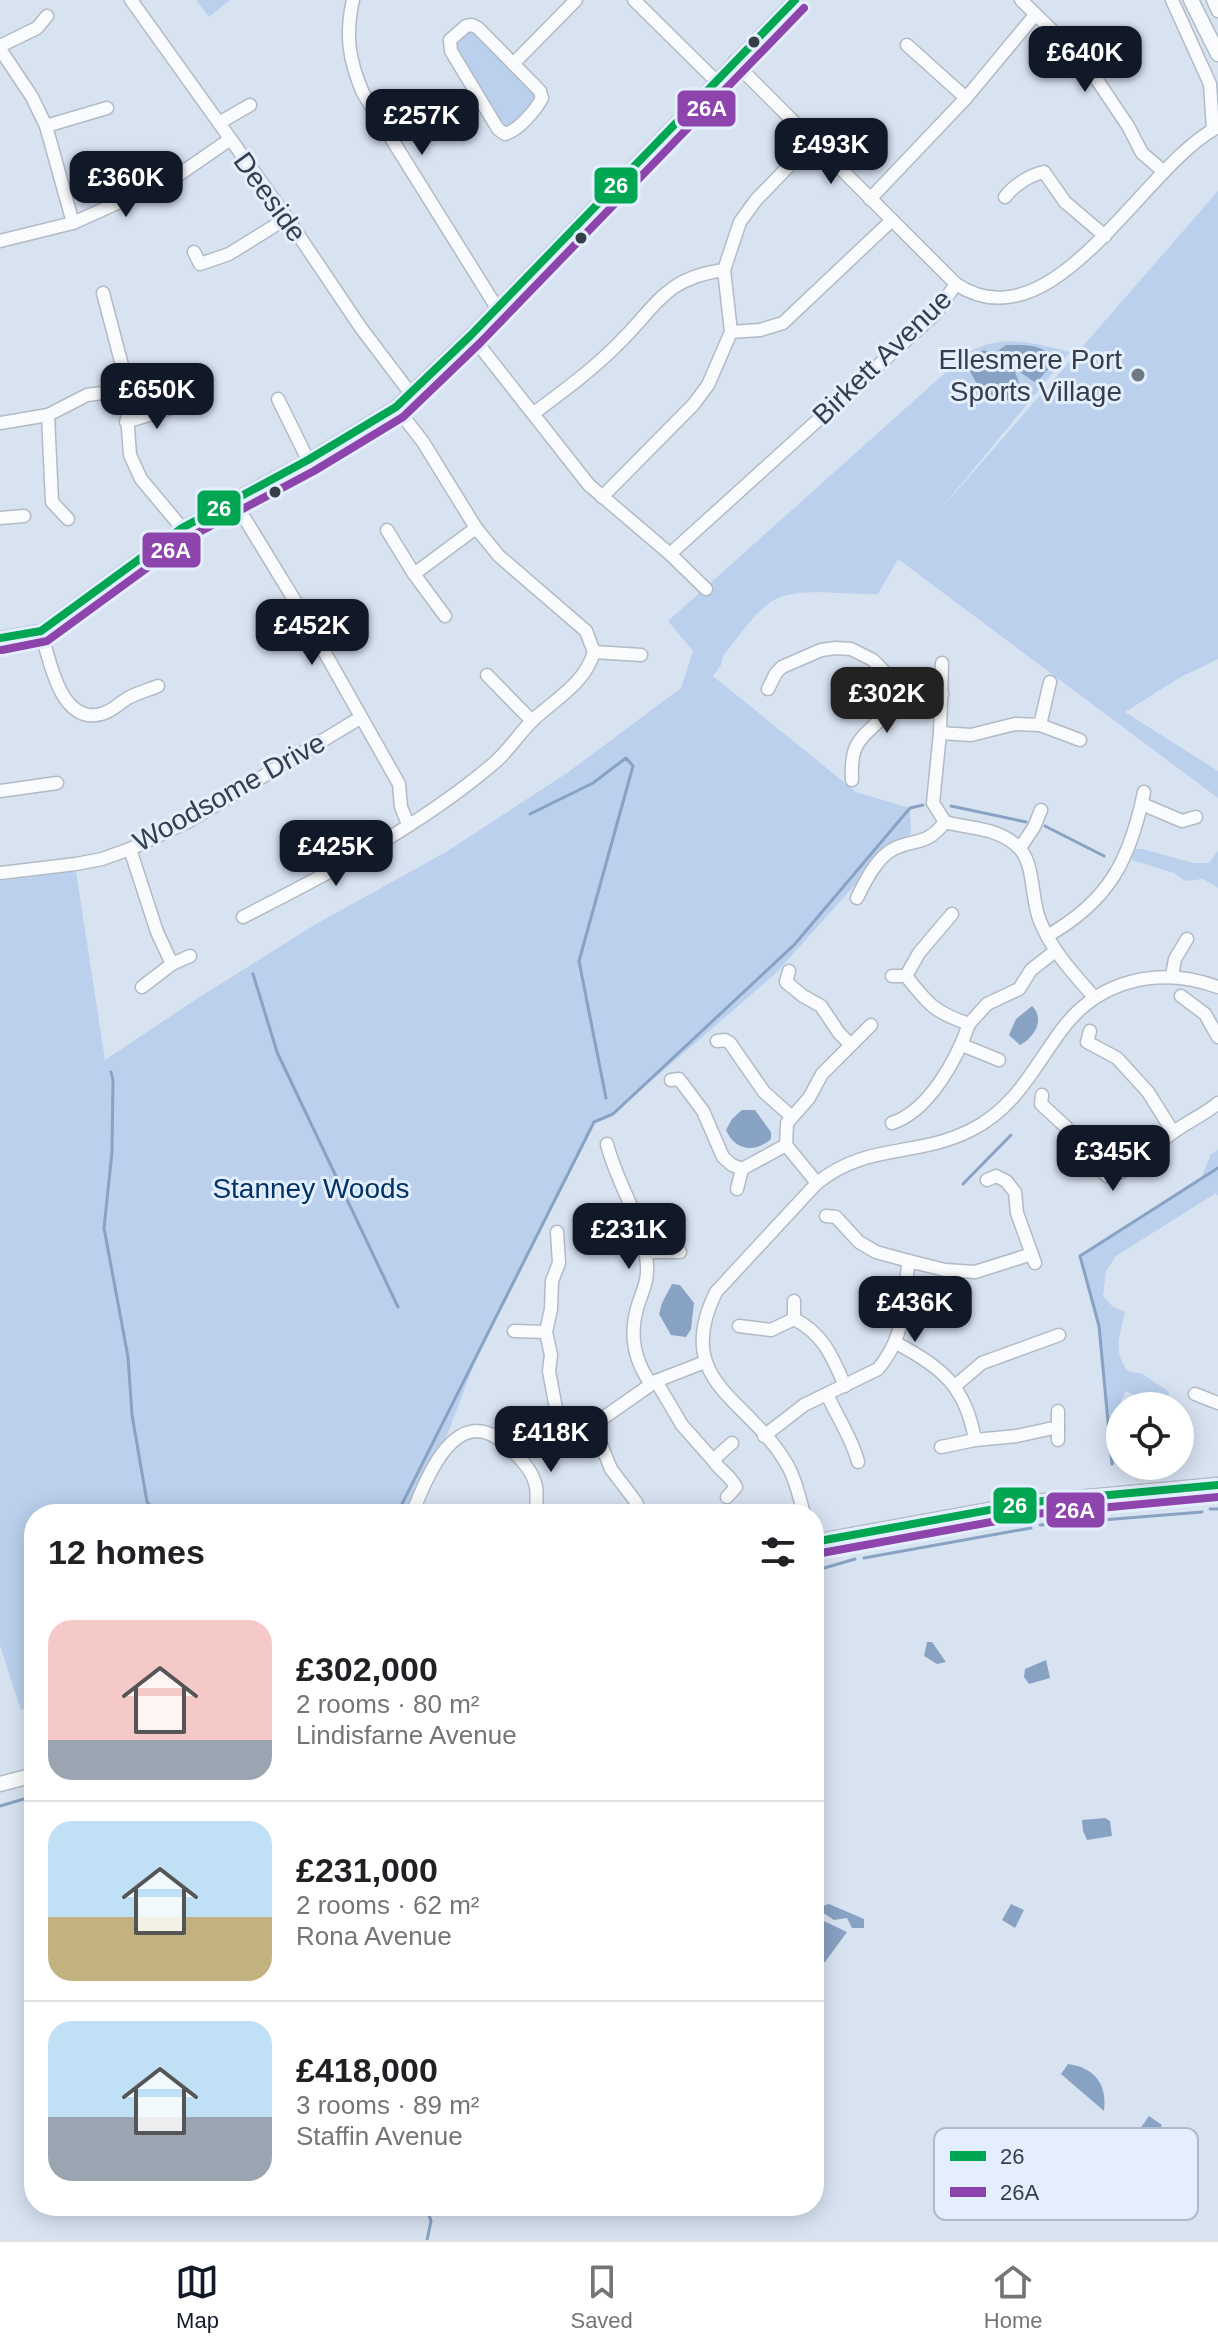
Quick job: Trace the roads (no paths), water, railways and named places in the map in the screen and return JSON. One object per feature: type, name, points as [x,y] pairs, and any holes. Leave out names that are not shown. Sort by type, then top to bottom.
[{"type":"main road","points":[[1191,0],[1218,54]]},
{"type":"main road","points":[[824,1540],[1033,1502],[1218,1485]]},
{"type":"main road","points":[[0,1784],[24,1778]]},
{"type":"street","name":"Deeside","points":[[131,0],[287,218],[361,328],[411,394]]},
{"type":"street","points":[[353,0],[348,21],[348,46],[352,69],[363,93],[497,308]]},
{"type":"street","points":[[514,63],[576,0]]},
{"type":"street","points":[[634,0],[716,81]]},
{"type":"street","points":[[0,638],[41,631],[182,528],[308,460],[396,407],[471,335],[795,0]]},
{"type":"street","points":[[1021,0],[1095,77],[1142,153],[1163,171]]},
{"type":"street","points":[[1172,0],[1210,84],[1216,128]]},
{"type":"street","points":[[1213,0],[1218,11]]},
{"type":"street","points":[[870,199],[966,98],[1035,15]]},
{"type":"street","points":[[46,24],[0,47],[32,97],[46,126],[73,223]]},
{"type":"street","points":[[472,25],[514,63],[540,91],[542,98],[512,132],[505,134],[498,129],[451,51],[450,40],[466,26],[472,25]]},
{"type":"street","points":[[907,45],[966,98]]},
{"type":"street","points":[[734,62],[956,284]]},
{"type":"street","points":[[46,126],[108,111],[104,94]]},
{"type":"street","points":[[219,123],[250,105]]},
{"type":"street","name":"Birkett Avenue","points":[[670,554],[934,315],[956,284],[985,297],[1029,291],[1060,276],[1105,236],[1163,171],[1195,141],[1216,128]]},
{"type":"street","points":[[0,241],[73,223],[177,176],[229,140]]},
{"type":"street","points":[[602,497],[701,396],[731,332],[724,270],[740,222],[756,200],[812,142]]},
{"type":"street","points":[[1036,159],[1065,202],[1105,236]]},
{"type":"street","points":[[1005,197],[1011,189],[1036,173],[1044,172]]},
{"type":"street","points":[[196,261],[229,254],[287,218]]},
{"type":"street","points":[[731,332],[760,330],[783,323],[892,220]]},
{"type":"street","points":[[534,413],[616,346],[664,294],[698,274],[724,270]]},
{"type":"street","points":[[103,293],[124,373],[130,455],[141,479],[182,528]]},
{"type":"street","points":[[471,335],[534,413],[562,454],[602,497],[706,589]]},
{"type":"street","points":[[0,423],[48,415],[87,395],[125,390]]},
{"type":"street","points":[[278,399],[308,460]]},
{"type":"street","points":[[126,422],[177,406]]},
{"type":"street","points":[[261,924],[248,914],[370,849],[495,763],[532,721],[586,674],[594,652],[586,631],[499,556],[476,528],[423,442],[396,407]]},
{"type":"street","points":[[48,415],[47,504],[68,519]]},
{"type":"street","points":[[234,501],[296,601],[399,784],[401,807],[408,824]]},
{"type":"street","points":[[0,518],[24,516]]},
{"type":"street","points":[[414,574],[476,528]]},
{"type":"street","points":[[387,530],[445,616]]},
{"type":"street","points":[[41,631],[60,692],[71,707],[84,714],[100,715],[129,697],[158,686]]},
{"type":"street","points":[[768,689],[782,667],[821,650],[836,648],[851,649],[873,660],[900,688],[942,694]]},
{"type":"street","points":[[594,652],[641,655]]},
{"type":"street","points":[[942,663],[940,733],[933,803],[945,822],[993,831],[1020,848],[1030,873],[1038,917],[1054,952],[1094,997]]},
{"type":"street","points":[[487,676],[532,721]]},
{"type":"street","points":[[1040,725],[1050,682]]},
{"type":"street","points":[[848,774],[856,744],[889,710],[900,688]]},
{"type":"street","name":"Woodsome Drive","points":[[0,873],[76,864],[130,849],[189,821],[360,718]]},
{"type":"street","points":[[940,733],[971,735],[1004,725],[1040,725],[1080,740]]},
{"type":"street","points":[[0,791],[57,783]]},
{"type":"street","points":[[1047,936],[1084,913],[1111,881],[1124,859],[1143,798],[1173,818],[1191,822]]},
{"type":"street","points":[[1020,848],[1041,810]]},
{"type":"street","points":[[857,898],[888,852],[930,839],[945,822]]},
{"type":"street","points":[[130,849],[157,932],[172,964]]},
{"type":"street","points":[[952,914],[899,976],[929,1006],[945,1016],[969,1024]]},
{"type":"street","points":[[1172,976],[1175,959],[1187,939]]},
{"type":"street","points":[[901,1124],[944,1079],[969,1024],[987,1004],[1019,989],[1031,970],[1054,952]]},
{"type":"street","points":[[142,987],[172,964],[190,956]]},
{"type":"street","points":[[801,1504],[785,1460],[721,1389],[705,1362],[704,1327],[716,1292],[817,1183],[839,1167],[862,1157],[943,1142],[986,1122],[1012,1101],[1061,1031],[1076,1012],[1094,997],[1128,981],[1148,977],[1172,976],[1218,987]]},
{"type":"street","points":[[784,979],[803,996],[821,1006],[850,1044]]},
{"type":"street","points":[[1181,996],[1205,1014],[1218,1037]]},
{"type":"street","points":[[817,1183],[786,1145],[785,1131],[822,1074],[871,1025]]},
{"type":"street","points":[[724,1037],[764,1092],[792,1117]]},
{"type":"street","points":[[1085,1040],[1117,1058],[1148,1092],[1173,1132]]},
{"type":"street","points":[[962,1045],[999,1060]]},
{"type":"street","points":[[678,1077],[705,1115],[707,1126],[723,1157],[742,1169]]},
{"type":"street","points":[[1038,1103],[1066,1127],[1079,1149],[1107,1176]]},
{"type":"street","points":[[1107,1176],[1138,1164],[1173,1132],[1218,1103]]},
{"type":"street","points":[[607,1144],[614,1172],[626,1192],[645,1252],[647,1277],[636,1313],[633,1342],[641,1367],[682,1425],[719,1468],[730,1476],[736,1492]]},
{"type":"street","points":[[737,1189],[742,1169],[786,1145]]},
{"type":"street","points":[[833,1213],[851,1235],[868,1247],[945,1270],[975,1272],[1034,1259],[1017,1213],[1015,1192],[1006,1181],[993,1173]]},
{"type":"street","points":[[1102,1189],[1107,1176]]},
{"type":"street","points":[[554,1239],[559,1263],[553,1276],[546,1332],[551,1355],[549,1371],[560,1430]]},
{"type":"street","points":[[645,1252],[680,1252]]},
{"type":"street","points":[[764,1436],[804,1405],[878,1369],[896,1343],[903,1315],[909,1261]]},
{"type":"street","points":[[794,1301],[794,1319]]},
{"type":"street","points":[[794,1319],[820,1338],[834,1358],[845,1386]]},
{"type":"street","points":[[739,1326],[771,1330],[794,1319]]},
{"type":"street","points":[[514,1331],[546,1332]]},
{"type":"street","points":[[955,1386],[982,1363],[1055,1337],[1055,1352]]},
{"type":"street","points":[[896,1343],[928,1359],[955,1386],[972,1421],[975,1440]]},
{"type":"street","points":[[519,1457],[532,1443],[560,1430],[593,1425],[654,1382],[705,1362]]},
{"type":"street","points":[[827,1394],[839,1424],[852,1444],[857,1463]]},
{"type":"street","points":[[1195,1394],[1218,1403]]},
{"type":"street","points":[[941,1447],[975,1440],[1058,1434],[1058,1411]]},
{"type":"street","points":[[593,1425],[611,1469],[637,1504]]},
{"type":"street","points":[[417,1504],[445,1447],[454,1438],[478,1432],[500,1440],[519,1457],[535,1482],[537,1504]]},
{"type":"street","points":[[713,1460],[732,1443]]},
{"type":"waterway","points":[[530,814],[593,783],[626,758],[633,766],[579,961],[606,1098]]},
{"type":"waterway","points":[[402,1504],[594,1122],[613,1114],[794,945],[910,808],[923,805]]},
{"type":"waterway","points":[[951,806],[1026,822]]},
{"type":"waterway","points":[[1045,826],[1104,856]]},
{"type":"waterway","points":[[253,974],[277,1052],[398,1307]]},
{"type":"waterway","points":[[111,1072],[112,1152],[104,1228],[128,1357],[132,1415],[149,1504]]},
{"type":"waterway","points":[[963,1184],[1011,1135]]},
{"type":"waterway","points":[[1106,1400],[1099,1326],[1080,1256],[1218,1168]]},
{"type":"waterway","points":[[1210,1509],[1218,1509]]},
{"type":"waterway","points":[[1040,1525],[1202,1512]]},
{"type":"waterway","points":[[864,1558],[1031,1528]]},
{"type":"waterway","points":[[824,1568],[855,1559]]},
{"type":"waterway","points":[[0,1806],[24,1799]]},
{"type":"waterway","points":[[427,2240],[429,2216]]},
{"type":"place","name":"Ellesmere Port Sports Village","points":[[1138,375]]},
{"type":"park label","name":"Stanney Woods","points":[[311,1188]]}]
